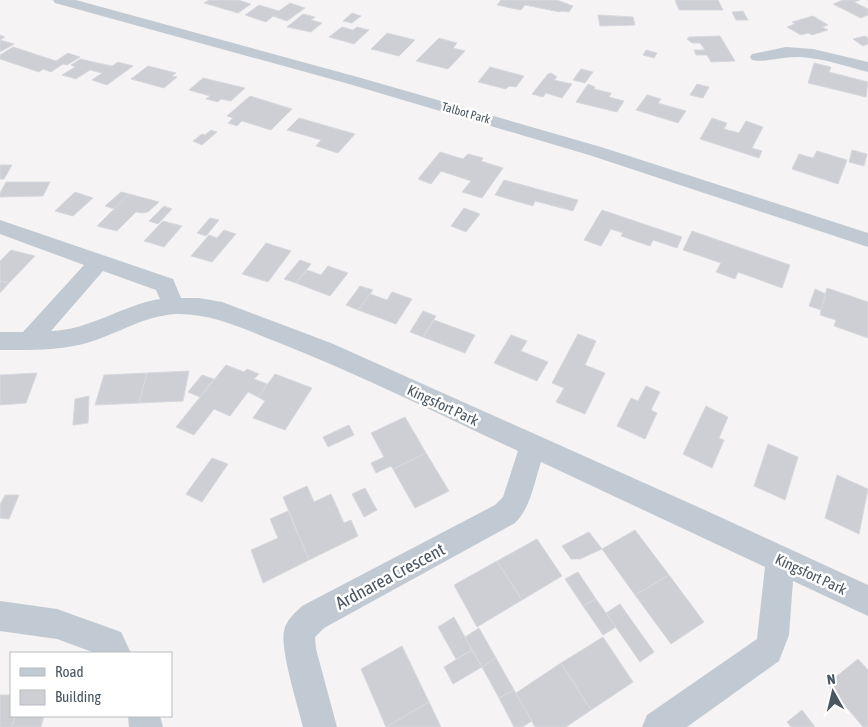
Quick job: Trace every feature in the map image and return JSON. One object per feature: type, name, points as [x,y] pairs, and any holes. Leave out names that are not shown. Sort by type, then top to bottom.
[{"type":"street","name":"Talbot Park","points":[[60,0],[356,81],[595,151],[868,240]]},
{"type":"street","points":[[758,57],[774,52],[808,52],[868,67]]},
{"type":"street","points":[[0,227],[165,285],[174,306]]},
{"type":"street","points":[[29,340],[98,262]]},
{"type":"street","name":"Kingsfort Park","points":[[0,341],[63,340],[88,334],[145,310],[174,306],[199,306],[222,311],[323,350],[868,602]]},
{"type":"street","name":"Ardnarea Crescent","points":[[320,727],[300,649],[299,631],[313,617],[505,514],[514,505],[533,446]]},
{"type":"street","points":[[659,727],[768,650],[774,635],[780,560]]},
{"type":"street","points":[[0,616],[58,624],[110,643],[114,652]]},
{"type":"building","points":[[209,0],[238,0],[251,4],[238,13],[204,3]]},
{"type":"building","points":[[501,0],[557,0],[573,6],[569,12],[525,5],[521,10],[497,5]]},
{"type":"building","points":[[675,0],[718,0],[723,10],[679,10]]},
{"type":"building","points":[[843,0],[860,0],[854,2],[868,9],[868,15],[861,18],[833,4]]},
{"type":"building","points":[[290,3],[305,8],[287,21],[273,16],[266,22],[245,15],[259,5],[279,11]]},
{"type":"building","points":[[743,11],[748,20],[736,20],[732,12]]},
{"type":"building","points":[[352,13],[361,16],[352,23],[343,21]]},
{"type":"building","points":[[303,14],[315,17],[311,20],[322,23],[311,32],[287,27]]},
{"type":"building","points":[[598,15],[633,17],[635,25],[600,26]]},
{"type":"building","points":[[813,16],[828,25],[822,27],[828,30],[812,35],[808,33],[801,35],[787,27],[795,24],[792,22]]},
{"type":"building","points":[[342,27],[353,30],[357,27],[369,30],[354,44],[329,37]]},
{"type":"building","points":[[387,33],[415,40],[399,56],[371,49]]},
{"type":"building","points":[[720,36],[735,61],[711,62],[707,55],[696,55],[694,50],[705,50],[700,43],[692,43],[687,39],[689,37]]},
{"type":"building","points":[[865,36],[868,38],[868,44],[863,46],[853,39]]},
{"type":"building","points":[[439,38],[457,43],[453,48],[465,51],[448,69],[416,61]]},
{"type":"building","points":[[0,40],[14,44],[0,52]]},
{"type":"building","points":[[13,47],[56,61],[68,53],[80,57],[67,65],[63,64],[51,72],[43,69],[39,72],[0,59],[0,55]]},
{"type":"building","points":[[646,50],[657,53],[654,58],[643,55]]},
{"type":"building","points":[[80,59],[112,66],[118,62],[133,66],[107,85],[92,80],[102,73],[90,70],[76,79],[62,75],[75,67],[71,65]]},
{"type":"building","points":[[814,63],[831,67],[829,72],[868,82],[866,97],[808,83]]},
{"type":"building","points":[[148,66],[176,73],[172,76],[177,77],[164,88],[131,79]]},
{"type":"building","points":[[490,67],[524,76],[516,87],[509,86],[506,89],[478,82]]},
{"type":"building","points":[[581,69],[593,72],[585,83],[573,80]]},
{"type":"building","points":[[551,73],[557,77],[554,80],[572,84],[562,98],[546,93],[543,97],[532,94],[548,74]]},
{"type":"building","points":[[203,78],[245,88],[231,101],[221,99],[218,102],[206,99],[210,96],[189,90]]},
{"type":"building","points":[[588,84],[595,87],[594,89],[611,93],[609,97],[624,101],[617,112],[576,102]]},
{"type":"building","points":[[697,84],[709,87],[703,98],[690,95]]},
{"type":"building","points":[[647,95],[661,99],[658,103],[686,111],[678,123],[636,110]]},
{"type":"building","points":[[250,96],[292,109],[271,130],[242,121],[237,126],[228,123],[233,118],[227,116]]},
{"type":"building","points":[[299,118],[355,134],[338,153],[316,146],[321,140],[287,130]]},
{"type":"building","points":[[712,118],[727,123],[724,129],[739,133],[746,121],[763,127],[752,148],[762,151],[759,158],[700,139]]},
{"type":"building","points":[[211,130],[217,132],[202,145],[193,141],[202,134],[205,135]]},
{"type":"building","points":[[852,150],[867,154],[864,166],[849,162]]},
{"type":"building","points":[[817,151],[847,160],[838,184],[792,169],[799,154],[813,158]]},
{"type":"building","points":[[440,152],[463,159],[468,154],[483,158],[481,161],[503,168],[482,198],[462,192],[471,181],[441,171],[431,184],[418,179]]},
{"type":"building","points":[[0,165],[12,165],[4,179],[0,179]]},
{"type":"building","points":[[504,180],[578,200],[573,211],[535,201],[533,206],[495,195]]},
{"type":"building","points":[[6,182],[50,182],[43,196],[0,197]]},
{"type":"building","points":[[75,192],[93,198],[73,216],[55,211]]},
{"type":"building","points":[[121,192],[129,194],[114,209],[105,206]]},
{"type":"building","points":[[129,194],[159,202],[148,212],[136,212],[117,231],[97,226]]},
{"type":"building","points":[[164,206],[172,209],[158,224],[149,221]]},
{"type":"building","points":[[464,208],[480,214],[466,232],[451,226]]},
{"type":"building","points":[[602,210],[682,237],[677,248],[653,240],[650,246],[621,236],[623,233],[611,229],[601,246],[584,240]]},
{"type":"building","points":[[210,218],[219,220],[206,236],[197,233]]},
{"type":"building","points":[[163,221],[182,226],[164,247],[144,241]]},
{"type":"building","points":[[224,230],[236,234],[212,262],[191,256],[209,235],[217,238]]},
{"type":"building","points":[[692,231],[790,265],[782,288],[738,272],[735,279],[716,272],[721,263],[683,250]]},
{"type":"building","points":[[266,243],[291,251],[268,282],[242,274]]},
{"type":"building","points":[[11,250],[35,256],[9,283],[0,281],[0,261]]},
{"type":"building","points":[[300,260],[311,264],[296,283],[284,279]]},
{"type":"building","points":[[328,266],[348,273],[330,296],[296,283],[307,270],[321,275]]},
{"type":"building","points":[[0,281],[9,283],[0,293]]},
{"type":"building","points":[[360,286],[373,290],[358,310],[346,305]]},
{"type":"building","points":[[827,288],[868,302],[868,338],[834,326],[836,320],[820,315]]},
{"type":"building","points":[[815,289],[826,294],[821,310],[809,306]]},
{"type":"building","points":[[392,292],[412,299],[396,324],[358,310],[370,294],[387,300]]},
{"type":"building","points":[[423,311],[436,316],[423,337],[410,332]]},
{"type":"building","points":[[434,320],[475,335],[465,353],[423,337]]},
{"type":"building","points":[[578,334],[596,341],[585,365],[605,373],[585,414],[556,402],[564,388],[552,383]]},
{"type":"building","points":[[511,335],[527,341],[521,351],[548,362],[537,381],[494,363]]},
{"type":"building","points":[[226,365],[244,372],[247,369],[259,374],[254,379],[267,384],[258,397],[248,392],[230,416],[214,409],[194,435],[176,427]]},
{"type":"building","points":[[189,371],[183,401],[139,403],[147,373]]},
{"type":"building","points":[[37,373],[26,403],[0,405],[0,375]]},
{"type":"building","points":[[147,373],[139,403],[95,405],[104,375]]},
{"type":"building","points":[[275,374],[312,388],[285,430],[253,418],[265,401],[258,397]]},
{"type":"building","points":[[202,375],[214,379],[200,397],[188,392]]},
{"type":"building","points":[[646,386],[660,392],[651,410],[657,413],[645,439],[617,426],[631,398],[638,401]]},
{"type":"building","points":[[89,396],[88,423],[73,425],[75,399]]},
{"type":"building","points":[[706,406],[728,417],[719,438],[724,440],[712,468],[683,454]]},
{"type":"building","points":[[405,417],[426,453],[393,469],[391,466],[376,473],[371,463],[384,457],[371,433]]},
{"type":"building","points":[[349,425],[354,435],[328,447],[323,437]]},
{"type":"building","points":[[768,444],[798,457],[785,500],[754,486]]},
{"type":"building","points":[[426,453],[449,491],[415,508],[393,469]]},
{"type":"building","points":[[212,458],[228,464],[202,502],[186,494]]},
{"type":"building","points":[[837,475],[868,489],[859,534],[825,518]]},
{"type":"building","points":[[307,486],[314,502],[331,494],[344,523],[351,520],[358,536],[309,560],[283,497]]},
{"type":"building","points":[[365,488],[377,510],[364,517],[352,494]]},
{"type":"building","points":[[5,495],[19,495],[9,519],[0,518],[0,505]]},
{"type":"building","points":[[288,511],[309,560],[263,583],[251,550],[278,538],[270,519]]},
{"type":"building","points":[[635,530],[669,575],[635,595],[602,549]]},
{"type":"building","points":[[589,532],[602,549],[580,559],[571,559],[562,546]]},
{"type":"building","points":[[537,539],[562,576],[522,600],[497,561]]},
{"type":"building","points":[[497,561],[522,600],[477,627],[454,585]]},
{"type":"building","points":[[578,572],[596,599],[583,606],[565,579]]},
{"type":"building","points":[[669,575],[704,622],[671,644],[635,595]]},
{"type":"building","points":[[596,599],[616,627],[603,635],[583,606]]},
{"type":"building","points":[[620,604],[654,652],[640,662],[606,613]]},
{"type":"building","points":[[454,617],[472,650],[456,659],[438,627]]},
{"type":"building","points":[[479,628],[496,658],[482,667],[465,637]]},
{"type":"building","points":[[603,637],[633,682],[591,710],[561,663]]},
{"type":"building","points":[[402,646],[429,702],[386,727],[361,669]]},
{"type":"building","points":[[472,650],[482,667],[453,684],[444,667]]},
{"type":"building","points":[[496,658],[514,690],[499,698],[482,667]]},
{"type":"building","points":[[858,659],[868,670],[868,727],[863,727],[827,684]]},
{"type":"building","points":[[561,663],[591,710],[566,727],[535,727],[516,693]]},
{"type":"building","points":[[514,690],[532,721],[522,727],[514,727],[499,698]]},
{"type":"building","points":[[0,695],[10,695],[10,717],[15,717],[12,727],[0,727]]},
{"type":"building","points":[[429,702],[441,727],[386,727]]},
{"type":"building","points":[[802,710],[815,727],[791,727],[787,722]]},
{"type":"building","points":[[15,717],[44,717],[41,727],[12,727]]}]
